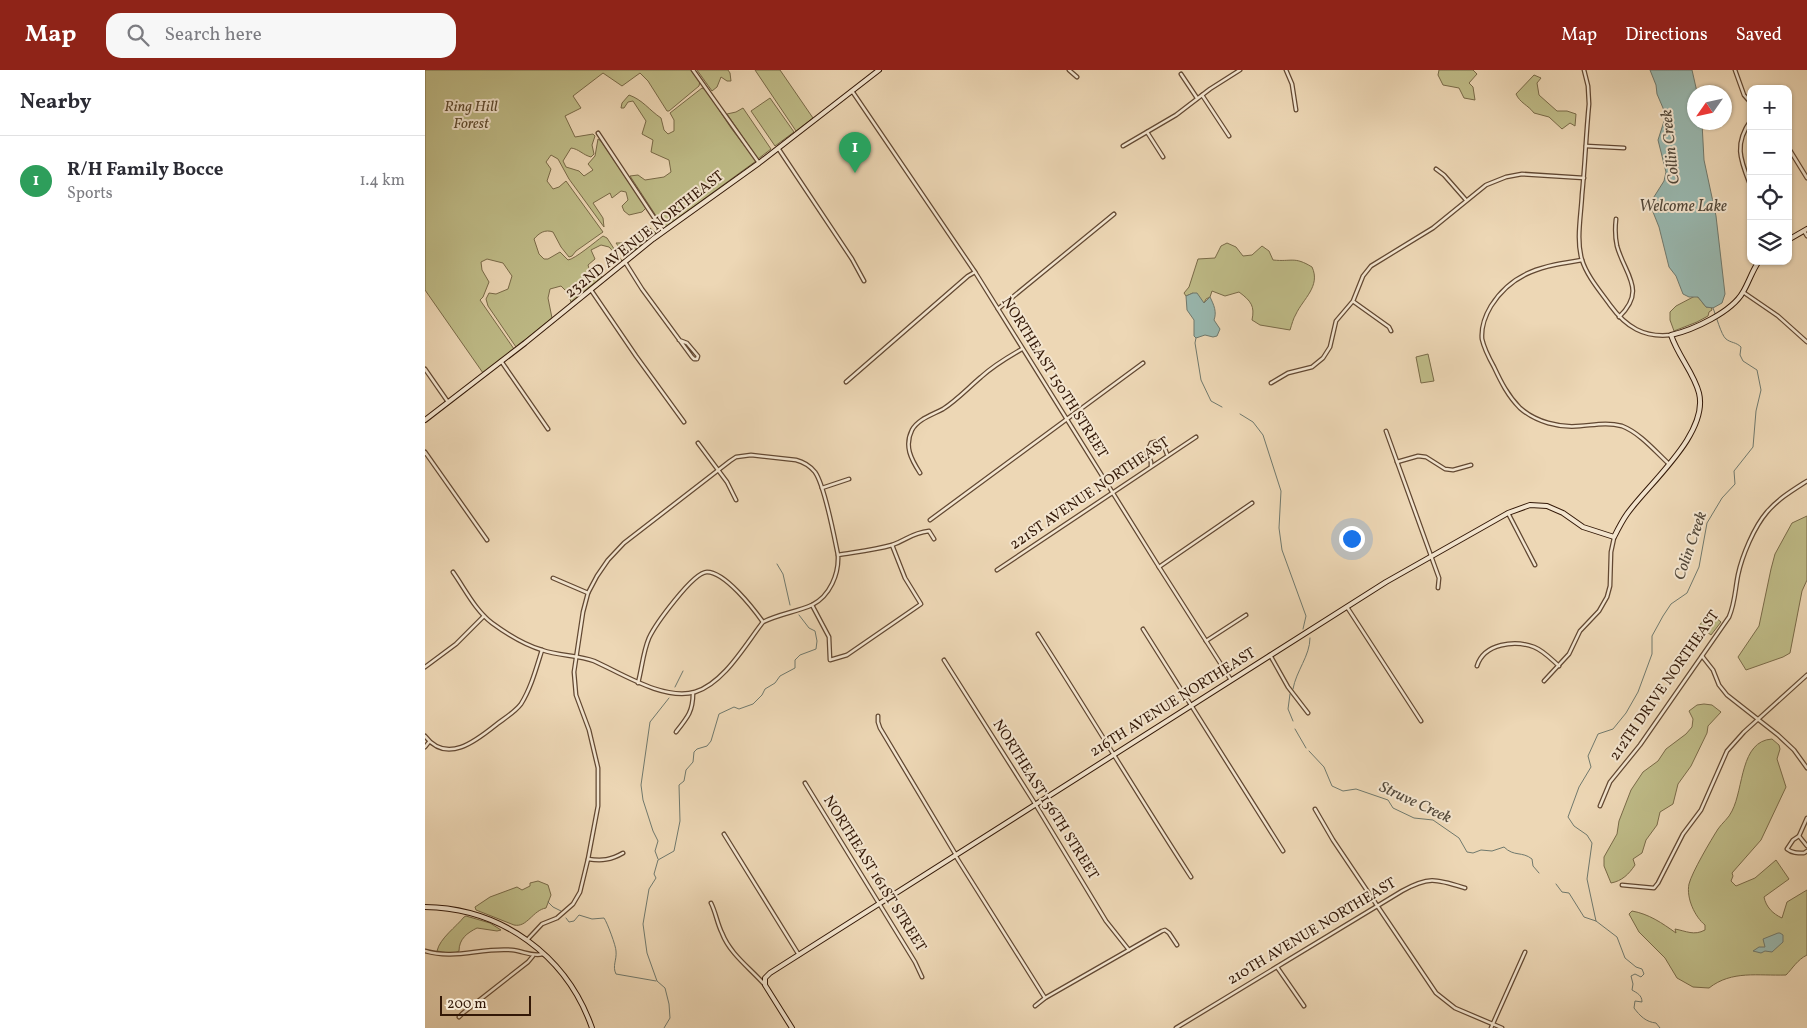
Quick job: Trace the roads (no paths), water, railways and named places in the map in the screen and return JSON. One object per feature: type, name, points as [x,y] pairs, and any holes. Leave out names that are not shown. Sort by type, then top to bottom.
[{"type":"street","points":[[693,70],[759,163]]},
{"type":"street","name":"232ND AVENUE NORTHEAST","points":[[425,420],[489,367],[501,361],[663,232],[759,163],[879,70]]},
{"type":"street","points":[[1069,70],[1077,77]]},
{"type":"street","points":[[1123,146],[1176,115],[1197,98],[1240,70]]},
{"type":"street","points":[[1286,70],[1292,84],[1296,110]]},
{"type":"street","points":[[1584,70],[1589,98],[1579,235],[1582,260],[1590,276],[1619,317],[1633,328],[1645,334],[1655,336],[1671,335],[1690,330],[1734,304],[1743,292],[1757,265]]},
{"type":"street","points":[[1735,70],[1747,98]]},
{"type":"street","points":[[1181,74],[1197,98]]},
{"type":"street","name":"NORTHEAST 150TH STREET","points":[[852,91],[975,272],[1231,680]]},
{"type":"street","points":[[1202,95],[1229,136]]},
{"type":"street","points":[[1747,127],[1739,148],[1740,158],[1747,176]]},
{"type":"street","points":[[598,132],[663,232]]},
{"type":"street","points":[[1147,132],[1163,157]]},
{"type":"street","points":[[1586,146],[1624,148]]},
{"type":"street","points":[[778,148],[852,259],[864,281]]},
{"type":"street","points":[[1792,154],[1807,178]]},
{"type":"street","points":[[1436,169],[1444,175],[1466,200]]},
{"type":"street","points":[[1271,383],[1288,373],[1305,370],[1319,362],[1327,353],[1336,321],[1353,301],[1363,276],[1371,266],[1433,228],[1485,185],[1506,177],[1537,174],[1583,178]]},
{"type":"street","points":[[998,309],[1114,214]]},
{"type":"street","points":[[1616,219],[1617,246],[1631,279],[1633,294],[1628,308],[1619,317]]},
{"type":"street","points":[[1792,238],[1805,230],[1807,236]]},
{"type":"street","points":[[1582,260],[1546,266],[1523,275],[1502,292],[1487,312],[1482,327],[1483,344],[1505,389],[1521,408],[1530,415],[1555,425],[1606,424],[1623,427],[1637,435],[1669,464]]},
{"type":"street","points":[[625,262],[679,340],[694,359],[697,359],[699,356],[687,342],[679,340]]},
{"type":"street","points":[[846,382],[975,272]]},
{"type":"street","points":[[591,290],[635,356],[684,422]]},
{"type":"street","points":[[1743,292],[1778,316],[1807,342]]},
{"type":"street","points":[[1353,301],[1389,327],[1391,331]]},
{"type":"street","points":[[1544,681],[1569,654],[1580,630],[1599,611],[1607,596],[1610,586],[1611,552],[1614,537],[1626,515],[1688,440],[1698,420],[1701,400],[1671,335]]},
{"type":"street","points":[[920,473],[908,447],[909,439],[919,421],[949,405],[982,376],[1022,349]]},
{"type":"street","points":[[501,361],[548,429]]},
{"type":"street","points":[[930,520],[1143,363]]},
{"type":"street","points":[[425,369],[448,402]]},
{"type":"street","points":[[1386,431],[1439,578],[1438,588]]},
{"type":"street","name":"221ST AVENUE NORTHEAST","points":[[997,570],[1113,493],[1167,454],[1196,437]]},
{"type":"street","points":[[1151,466],[1147,452],[1151,443],[1159,441],[1163,444],[1167,454]]},
{"type":"street","points":[[698,443],[727,482],[736,500]]},
{"type":"street","points":[[425,452],[487,540]]},
{"type":"street","points":[[453,572],[484,616],[506,632],[542,650],[575,657],[594,661],[638,683],[673,692],[693,692],[708,686],[719,677],[763,622],[812,605],[822,597],[833,583],[837,574],[838,555],[822,488],[815,472],[803,462],[749,455],[737,457],[717,469],[625,543],[608,560],[588,593],[575,657],[574,672],[576,695],[594,749],[599,782],[598,806],[589,859],[580,892],[573,904],[557,918],[542,924],[527,940]]},
{"type":"street","points":[[1397,462],[1418,456],[1427,457],[1445,469],[1453,470],[1471,465]]},
{"type":"street","points":[[822,488],[849,479]]},
{"type":"street","name":"212TH DRIVE NORTHEAST","points":[[1600,806],[1610,782],[1640,745],[1729,617],[1739,574],[1755,531],[1766,512],[1779,500],[1807,481]]},
{"type":"street","points":[[1159,567],[1252,503]]},
{"type":"street","name":"216TH AVENUE NORTHEAST","points":[[765,985],[764,980],[767,976],[1191,705],[1347,606],[1508,513],[1530,506],[1547,506],[1563,513],[1583,527],[1614,537]]},
{"type":"street","points":[[1508,513],[1535,565]]},
{"type":"street","points":[[838,555],[892,545],[923,531],[929,531],[934,539]]},
{"type":"street","points":[[812,605],[829,637],[830,660],[847,655],[921,604],[905,578],[892,545]]},
{"type":"street","points":[[638,683],[648,640],[656,626],[694,579],[703,572],[713,573],[723,579],[745,598],[763,622]]},
{"type":"street","points":[[553,578],[588,593]]},
{"type":"street","points":[[1347,606],[1421,721]]},
{"type":"street","points":[[425,667],[456,644],[484,616]]},
{"type":"street","points":[[1206,641],[1246,616]]},
{"type":"street","points":[[1143,629],[1283,851]]},
{"type":"street","points":[[1038,634],[1191,877]]},
{"type":"street","points":[[1477,666],[1479,658],[1493,648],[1506,644],[1521,644],[1534,647],[1559,666]]},
{"type":"street","points":[[425,736],[429,742],[444,749],[459,749],[475,742],[519,707],[526,695],[542,650]]},
{"type":"street","points":[[1270,656],[1288,687],[1307,713]]},
{"type":"street","points":[[1701,656],[1713,670],[1719,685],[1727,695],[1794,750],[1807,768]]},
{"type":"street","name":"NORTHEAST 156TH STREET","points":[[944,660],[1106,921],[1129,950]]},
{"type":"street","points":[[1622,885],[1654,888],[1658,884],[1683,834],[1701,810],[1727,751],[1758,719],[1807,675]]},
{"type":"street","points":[[677,732],[690,714],[693,705],[693,692]]},
{"type":"street","points":[[878,716],[881,728],[956,855],[1045,998]]},
{"type":"street","points":[[425,747],[429,742]]},
{"type":"street","name":"NORTHEAST 161ST STREET","points":[[805,783],[915,962],[922,977]]},
{"type":"street","points":[[1315,809],[1333,840],[1436,993],[1455,1008],[1502,1028]]},
{"type":"street","points":[[1807,818],[1799,836],[1793,840],[1787,849],[1790,852],[1796,853],[1804,853],[1807,850]]},
{"type":"street","points":[[723,834],[799,955]]},
{"type":"street","points":[[1799,836],[1807,846]]},
{"type":"street","points":[[589,859],[602,861],[613,859],[623,853]]},
{"type":"street","name":"210TH AVENUE NORTHEAST","points":[[1178,1028],[1412,885],[1430,879],[1465,888]]},
{"type":"street","points":[[711,903],[726,940],[738,957],[765,985],[792,1028]]},
{"type":"street","points":[[425,907],[451,909],[475,914],[502,924],[527,940],[545,954],[571,984],[580,999],[591,1027]]},
{"type":"street","points":[[1035,1006],[1045,998],[1165,930],[1177,945]]},
{"type":"street","points":[[425,950],[451,955],[509,950],[533,956],[545,954]]},
{"type":"street","points":[[1491,1028],[1525,952]]},
{"type":"street","points":[[459,1017],[533,956]]},
{"type":"street","points":[[1277,967],[1304,1006]]},
{"type":"water","name":"Welcome Lake","points":[[1650,70],[1692,70],[1695,85],[1687,85],[1687,130],[1702,130],[1704,160],[1716,216],[1725,294],[1722,303],[1713,308],[1706,307],[1698,297],[1689,297],[1683,294],[1676,276],[1669,267],[1659,227],[1651,207],[1652,200],[1664,181],[1666,172],[1658,140],[1666,115],[1657,94],[1656,85]]},
{"type":"water","points":[[1197,293],[1204,303],[1210,297],[1215,308],[1214,320],[1220,329],[1217,336],[1205,335],[1196,338],[1194,336],[1194,320],[1187,310],[1186,296]]},
{"type":"water","points":[[1778,933],[1783,935],[1783,942],[1772,952],[1765,951],[1761,953],[1753,951],[1759,947],[1765,947],[1763,939]]},
{"type":"waterway","name":"Colin Creek","points":[[1596,921],[1587,879],[1592,843],[1587,835],[1574,826],[1568,817],[1579,787],[1591,767],[1588,756],[1598,734],[1613,729],[1626,713],[1638,692],[1652,654],[1652,636],[1671,604],[1687,593],[1699,567],[1707,523],[1722,498],[1735,484],[1734,471],[1753,447],[1756,411],[1761,390],[1757,370],[1743,361],[1740,355],[1741,347],[1724,337],[1713,308]]},
{"type":"waterway","name":"Struve Creek","points":[[1196,338],[1195,343],[1201,380],[1211,401],[1222,407]]},
{"type":"waterway","name":"Struve Creek","points":[[1240,414],[1253,422],[1263,435],[1281,491],[1279,528],[1282,550],[1306,616],[1303,629]]},
{"type":"waterway","points":[[777,564],[783,574],[790,605]]},
{"type":"waterway","points":[[664,1028],[670,1018],[669,1004],[665,988],[657,981],[647,953],[643,924],[649,889],[656,878],[654,874],[658,860],[674,851],[680,821],[679,785],[684,781],[686,770],[693,762],[694,752],[707,746],[711,741],[719,714],[734,707],[739,709],[753,704],[765,689],[775,683],[780,676],[795,668],[795,660],[800,655],[816,649],[815,631],[809,628],[799,615]]},
{"type":"waterway","name":"Struve Creek","points":[[1293,689],[1308,651],[1310,638]]},
{"type":"waterway","points":[[675,687],[683,671]]},
{"type":"waterway","name":"Struve Creek","points":[[1290,694],[1288,709],[1293,721]]},
{"type":"waterway","points":[[658,859],[655,851],[658,841],[643,800],[641,785],[650,722],[669,698]]},
{"type":"waterway","name":"Struve Creek","points":[[1295,729],[1306,748]]},
{"type":"waterway","name":"Struve Creek","points":[[1309,751],[1324,767],[1332,786],[1343,791],[1356,789],[1388,800],[1393,808],[1414,818],[1433,820],[1459,838],[1467,852],[1492,851],[1504,847],[1511,852],[1525,855],[1532,859],[1533,866],[1539,873]]},
{"type":"waterway","name":"Struve Creek","points":[[1556,884],[1562,892],[1569,893],[1584,917],[1596,921],[1617,937],[1625,958],[1636,967],[1642,969],[1644,974],[1641,977],[1635,974],[1631,976],[1632,990],[1639,994],[1642,1000],[1642,1002],[1635,1001],[1634,1008],[1643,1018],[1656,1023],[1660,1028]]},
{"type":"waterway","points":[[548,902],[561,911]]},
{"type":"waterway","points":[[566,918],[569,922],[574,921],[579,915],[592,919],[604,918],[616,948],[614,968],[616,974],[656,981]]},
{"type":"place","name":"R/H Family Bocce","points":[[855,173]]},
{"type":"park label","name":"Ring Hill Forest","points":[[471,116]]},
{"type":"water label","name":"Collin Creek","points":[[1671,147]]}]
